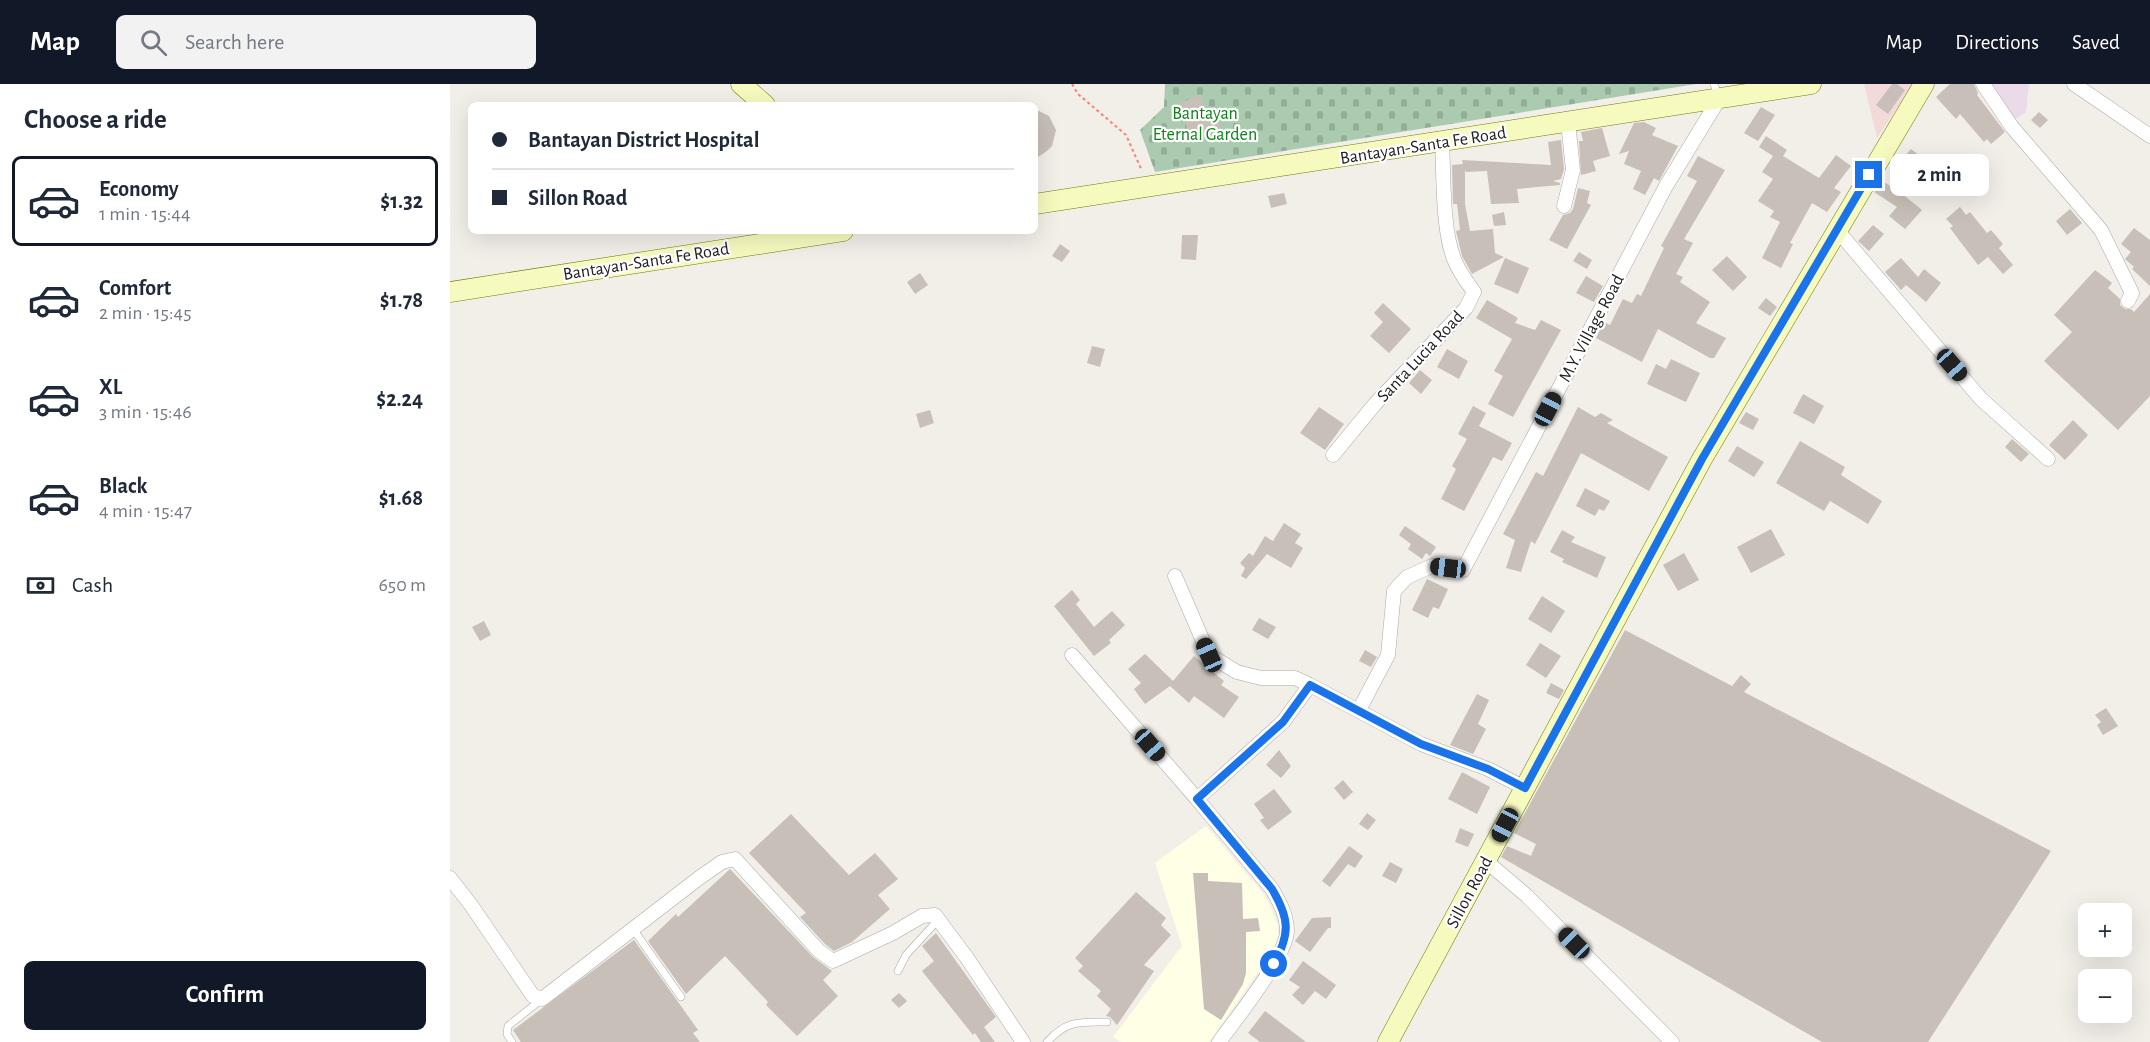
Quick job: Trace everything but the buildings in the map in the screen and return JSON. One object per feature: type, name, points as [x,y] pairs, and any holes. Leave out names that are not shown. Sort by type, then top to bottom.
[{"type":"main road","points":[[741,84],[762,102]]},
{"type":"main road","name":"Bantayan-Santa Fe Road","points":[[1038,204],[1568,122],[1716,91],[1811,84]]},
{"type":"main road","name":"Sillon Road","points":[[1388,1042],[1702,459],[1924,84]]},
{"type":"main road","name":"Bantayan-Santa Fe Road","points":[[450,292],[823,234]]},
{"type":"street","points":[[1983,84],[2012,127],[2101,230],[2132,293],[2128,301]]},
{"type":"street","points":[[2074,84],[2150,136]]},
{"type":"street","name":"M.Y. Village Road","points":[[1359,710],[1388,655],[1394,591],[1407,578],[1432,566],[1463,570],[1716,91]]},
{"type":"street","points":[[1564,206],[1573,170],[1568,122]]},
{"type":"street","name":"Santa Lucia Road","points":[[1333,455],[1375,404],[1466,308],[1474,292],[1461,275],[1451,248],[1445,208],[1442,142]]},
{"type":"street","points":[[1837,230],[1981,399],[2048,459]]},
{"type":"street","points":[[1174,576],[1209,655],[1237,672],[1261,678],[1295,678],[1421,744],[1488,769],[1525,788]]},
{"type":"street","points":[[1072,656],[1197,799],[1272,889],[1282,905],[1287,934],[1282,948],[1274,964],[1219,1042]]},
{"type":"street","points":[[1197,799],[1283,722],[1310,685]]},
{"type":"street","points":[[450,878],[533,996],[542,999],[722,862],[735,859],[819,951],[833,962],[922,916],[935,915],[967,958],[1023,1042]]},
{"type":"street","points":[[1485,861],[1527,896],[1672,1042]]},
{"type":"lane","points":[[898,971],[906,955],[938,920]]},
{"type":"lane","points":[[633,929],[681,997]]},
{"type":"lane","points":[[512,1042],[507,1034],[508,1026],[542,999]]},
{"type":"lane","points":[[1047,1042],[1057,1030],[1077,1022],[1107,1022]]},
{"type":"path","points":[[1072,84],[1078,94],[1126,135],[1149,187]]},
{"type":"shaded area","points":[[1864,84],[1913,84],[1877,138]]},
{"type":"shaded area","points":[[1990,84],[2029,84],[2026,112],[2014,120]]},
{"type":"shaded area","points":[[1206,826],[1266,897],[1278,925],[1278,936],[1274,949],[1209,1042],[1121,1042],[1113,1037],[1182,946],[1155,863]]},
{"type":"green space","name":"Bantayan Eternal Garden","points":[[1165,84],[1696,84],[1155,172],[1140,130],[1164,107]]},
{"type":"route","points":[[1274,964],[1287,934],[1282,905],[1272,889],[1197,799],[1283,722],[1310,685],[1421,744],[1488,769],[1525,788],[1702,459],[1869,175]]}]
